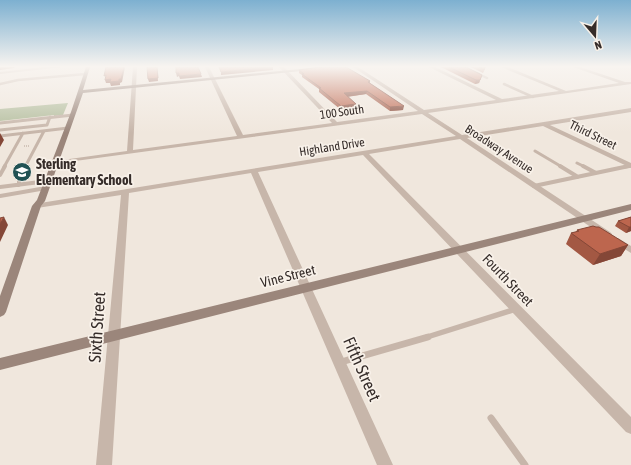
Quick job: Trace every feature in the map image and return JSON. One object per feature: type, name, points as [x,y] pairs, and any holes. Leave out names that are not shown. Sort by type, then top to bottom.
[{"type":"street","points":[[0,312],[37,206],[41,201],[73,115],[81,89]]},
{"type":"street","points":[[80,92],[115,89]]},
{"type":"street","points":[[130,152],[133,89]]},
{"type":"street","points":[[216,89],[240,137]]},
{"type":"street","points":[[302,89],[336,124]]},
{"type":"street","name":"Broadway Avenue","points":[[387,89],[631,250]]},
{"type":"street","points":[[476,89],[501,101]]},
{"type":"street","points":[[558,89],[566,92]]},
{"type":"street","name":"100 South","points":[[55,162],[592,89]]},
{"type":"street","name":"Highland Drive","points":[[37,206],[631,110]]},
{"type":"street","points":[[617,112],[631,117]]},
{"type":"street","name":"Third Street","points":[[544,124],[631,166]]},
{"type":"street","name":"Fourth Street","points":[[364,153],[631,427]]},
{"type":"street","points":[[254,171],[306,287]]},
{"type":"street","name":"Sixth Street","points":[[104,465],[125,192]]},
{"type":"street","name":"Vine Street","points":[[0,364],[631,207]]},
{"type":"street","name":"Fifth Street","points":[[306,287],[385,465]]},
{"type":"lane","points":[[515,89],[533,96]]},
{"type":"lane","points":[[0,123],[73,115]]},
{"type":"lane","points":[[0,130],[47,125],[50,117]]},
{"type":"lane","points":[[0,136],[68,128]]},
{"type":"lane","points":[[19,185],[19,180],[44,131]]},
{"type":"lane","points":[[0,175],[23,133]]},
{"type":"lane","points":[[535,151],[578,177]]},
{"type":"lane","points":[[578,163],[596,173]]},
{"type":"lane","points":[[534,186],[631,166]]},
{"type":"lane","points":[[1,187],[19,185],[47,185]]},
{"type":"lane","points":[[0,196],[47,185]]},
{"type":"lane","points":[[339,363],[516,309]]},
{"type":"lane","points":[[491,418],[525,465]]},
{"type":"green space","points":[[68,103],[63,115],[0,121],[0,109]]},
{"type":"building","points":[[320,89],[378,89],[404,106],[390,107],[367,91],[344,93],[356,104],[341,106]]},
{"type":"building","points":[[4,217],[0,224],[0,218]]},
{"type":"building","points":[[631,217],[631,227],[618,221]]},
{"type":"building","points":[[593,226],[599,227],[628,245],[600,254],[571,233]]},
{"type":"place","name":"Sterling Elementary School","points":[[22,172]]}]
